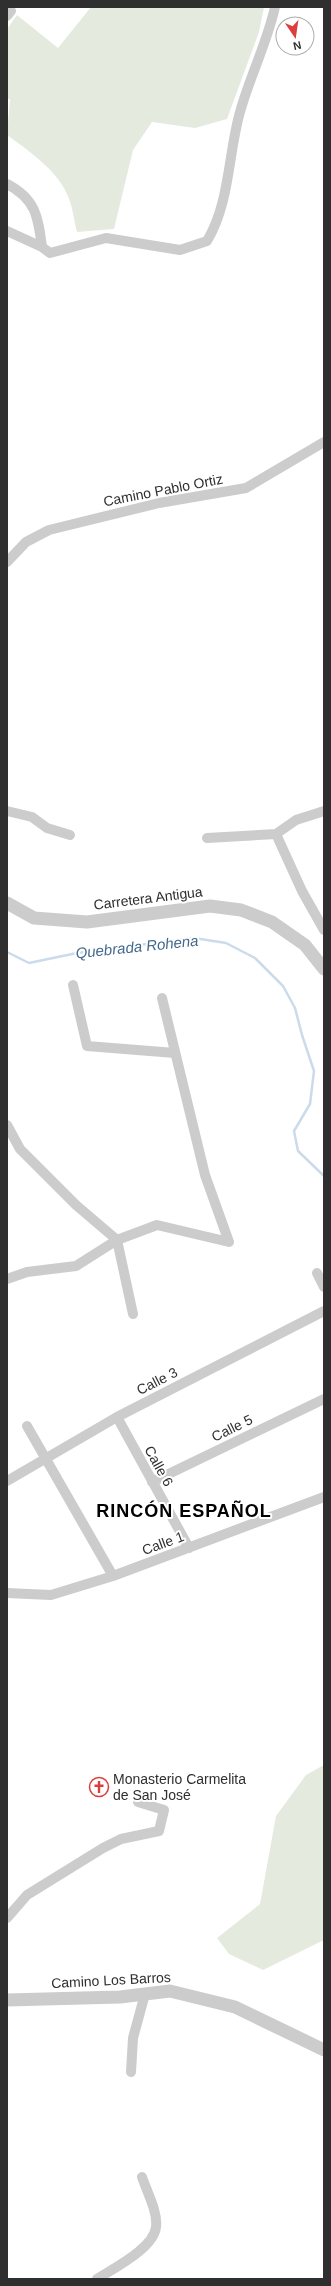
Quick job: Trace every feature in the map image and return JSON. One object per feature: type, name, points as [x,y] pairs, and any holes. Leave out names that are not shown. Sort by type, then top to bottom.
[{"type":"street","points":[[7,231],[42,247],[50,253],[106,238],[180,250],[207,241],[218,224],[240,112],[270,29],[275,7]]},
{"type":"street","points":[[7,184],[26,195],[38,217],[42,247]]},
{"type":"street","name":"Camino Pablo Ortiz","points":[[7,562],[26,542],[49,530],[159,503],[246,488],[324,442]]},
{"type":"street","points":[[7,811],[32,817],[47,828],[70,835]]},
{"type":"street","points":[[207,838],[276,834],[296,820],[324,811]]},
{"type":"street","points":[[276,834],[302,891],[324,930]]},
{"type":"street","name":"Carretera Antigua","points":[[7,903],[34,918],[87,922],[210,906],[241,910],[272,922],[299,942],[324,969]]},
{"type":"street","points":[[73,985],[87,1046],[175,1053]]},
{"type":"street","points":[[7,1279],[27,1272],[76,1266],[117,1240],[157,1224],[229,1242],[205,1175],[162,998]]},
{"type":"street","points":[[7,1124],[20,1149],[76,1204],[117,1240],[133,1314]]},
{"type":"street","points":[[317,1273],[324,1287]]},
{"type":"street","name":"Calle 3","points":[[7,1481],[117,1418],[324,1311]]},
{"type":"street","name":"Calle 5","points":[[152,1482],[324,1399]]},
{"type":"street","name":"Calle 6","points":[[117,1418],[189,1548]]},
{"type":"street","points":[[27,1426],[113,1576]]},
{"type":"street","name":"Calle 1","points":[[7,1593],[51,1595],[113,1576],[324,1497]]},
{"type":"street","points":[[7,1918],[27,1895],[103,1848],[120,1839],[159,1831],[164,1810],[138,1802]]},
{"type":"street","name":"Camino Los Barros","points":[[7,2000],[120,1998],[170,1991],[235,2007],[324,2050]]},
{"type":"street","points":[[131,2072],[133,2038],[146,1994]]},
{"type":"street","points":[[98,2279],[135,2255],[152,2239],[156,2227],[154,2212],[142,2177]]},
{"type":"shaded area","points":[[91,7],[264,7],[259,32],[227,119],[195,128],[152,122],[133,150],[114,229],[77,232],[70,203],[65,189],[59,180],[43,163],[7,135],[10,99],[7,99],[7,29],[17,15],[58,48]]},
{"type":"shaded area","points":[[324,1765],[324,1940],[263,1970],[229,1954],[217,1938],[260,1904],[276,1816],[306,1775]]},
{"type":"waterway","name":"Quebrada Rohena","points":[[7,952],[29,963],[77,953],[194,938],[226,943],[255,958],[283,986],[295,1008],[314,1071],[310,1104],[294,1131],[298,1151],[324,1176]]},
{"type":"place","name":"Monasterio Carmelita de San José","points":[[99,1787]]},
{"type":"district","name":"RINCÓN ESPAÑOL","points":[[184,1511]]}]
